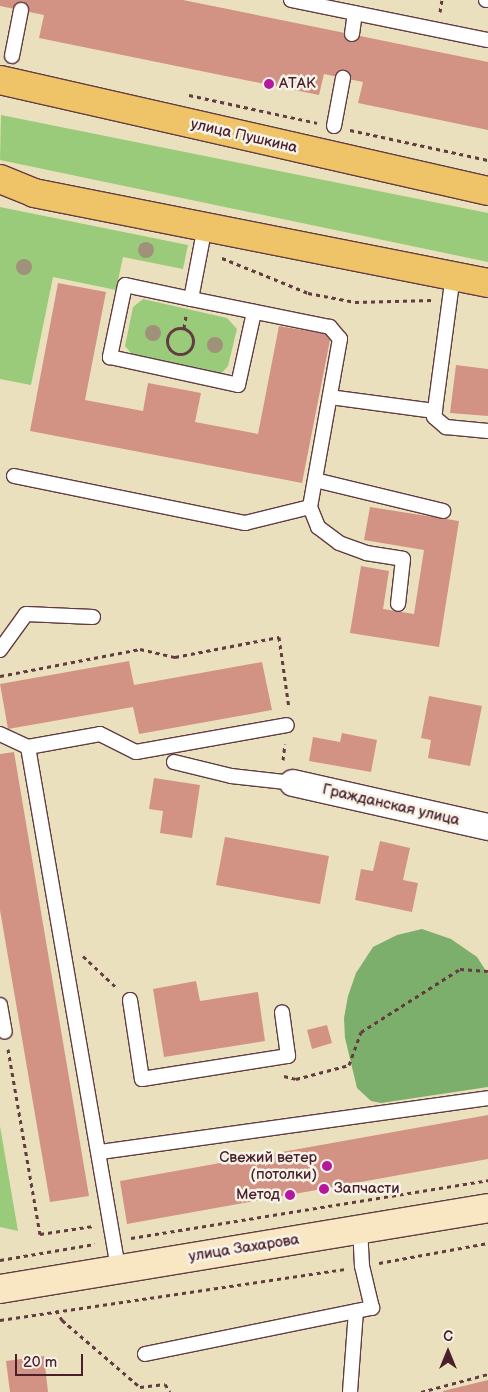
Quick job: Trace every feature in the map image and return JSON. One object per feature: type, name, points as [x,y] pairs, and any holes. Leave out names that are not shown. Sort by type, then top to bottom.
[{"type":"main road","name":"улица Пушкина","points":[[6,68],[488,191]]},
{"type":"main road","points":[[0,179],[34,193],[203,238],[452,288],[488,283]]},
{"type":"main road","name":"улица Захарова","points":[[0,1289],[488,1208]]},
{"type":"street","name":"Гражданская улица","points":[[293,783],[488,827]]},
{"type":"lane","points":[[291,0],[488,40]]},
{"type":"lane","points":[[6,68],[21,10]]},
{"type":"lane","points":[[352,34],[355,13]]},
{"type":"lane","points":[[334,126],[343,78]]},
{"type":"lane","points":[[191,299],[203,238]]},
{"type":"lane","points":[[254,312],[238,385],[110,357],[125,285],[330,327],[340,339],[310,507],[318,528],[339,543],[366,553],[404,559],[398,604]]},
{"type":"lane","points":[[452,288],[434,418],[446,427],[488,431]]},
{"type":"lane","points":[[330,397],[435,411]]},
{"type":"lane","points":[[14,476],[245,522],[310,507]]},
{"type":"lane","points":[[314,480],[444,511]]},
{"type":"lane","points":[[0,650],[26,614],[93,617]]},
{"type":"lane","points":[[0,734],[28,747],[100,734],[136,752],[287,725]]},
{"type":"lane","points":[[28,747],[100,1152],[118,1268]]},
{"type":"lane","points":[[174,762],[231,776],[293,783]]},
{"type":"lane","points":[[130,1000],[142,1079],[288,1056],[282,1012]]},
{"type":"lane","points":[[0,1005],[5,1032]]},
{"type":"lane","points":[[100,1152],[488,1098]]},
{"type":"lane","points":[[145,1354],[372,1308],[362,1266],[360,1229]]},
{"type":"lane","points":[[350,1392],[356,1311]]},
{"type":"path","points":[[187,95],[488,160]]},
{"type":"path","points":[[203,238],[308,293],[355,302],[452,288]]},
{"type":"path","points":[[179,327],[191,332],[194,341],[191,349],[180,354],[171,351],[166,339],[171,331],[179,327]]},
{"type":"path","points":[[0,676],[140,649],[175,657],[279,637],[290,700],[283,761],[293,783]]},
{"type":"path","points":[[61,935],[130,1000]]},
{"type":"path","points":[[245,1064],[296,1079],[349,1065],[361,1032],[460,969],[488,971]]},
{"type":"path","points":[[5,1032],[40,1234],[111,1223]]},
{"type":"path","points":[[0,1260],[488,1180]]},
{"type":"path","points":[[0,1320],[56,1310],[362,1266],[488,1243]]},
{"type":"path","points":[[56,1310],[62,1320],[140,1387],[165,1384],[170,1392]]},
{"type":"path","points":[[421,1392],[488,1374]]},
{"type":"path","points":[[464,1381],[466,1386]]},
{"type":"green space","points":[[1,115],[488,213],[488,262],[0,160]]},
{"type":"green space","points":[[0,207],[188,245],[183,269],[123,257],[116,290],[53,277],[31,385],[0,379]]},
{"type":"green space","points":[[143,299],[227,318],[237,329],[228,366],[219,376],[136,359],[125,346],[133,307]]},
{"type":"green space","points":[[422,929],[451,939],[477,957],[488,974],[488,1087],[381,1103],[371,1101],[357,1088],[345,1038],[344,1018],[348,996],[356,973],[373,947],[397,935]]},
{"type":"green space","points":[[0,1126],[18,1231],[0,1227]]},
{"type":"building","points":[[0,0],[183,0],[488,62],[488,130],[358,103],[363,82],[324,74],[319,95],[39,38],[44,15],[0,6]]},
{"type":"building","points":[[58,283],[106,292],[85,400],[143,411],[148,383],[201,393],[195,422],[258,434],[279,326],[331,335],[302,483],[30,431]]},
{"type":"building","points":[[456,365],[488,369],[488,416],[450,413]]},
{"type":"building","points":[[370,507],[459,521],[439,647],[350,633],[361,566],[389,571],[383,609],[414,614],[424,550],[364,540]]},
{"type":"building","points":[[129,661],[134,685],[262,662],[272,710],[139,734],[133,707],[8,729],[0,684]]},
{"type":"building","points":[[429,696],[482,706],[470,766],[428,758],[431,740],[421,738]]},
{"type":"building","points":[[342,733],[377,740],[371,772],[309,761],[313,737],[340,742]]},
{"type":"building","points":[[14,752],[89,1196],[50,1202],[0,910],[0,754]]},
{"type":"building","points":[[154,778],[200,785],[192,838],[160,833],[163,811],[149,809]]},
{"type":"building","points":[[225,837],[329,856],[320,904],[216,885]]},
{"type":"building","points":[[380,841],[410,848],[403,880],[418,883],[412,912],[355,900],[361,869],[373,871]]},
{"type":"building","points":[[196,981],[200,1001],[258,992],[265,1041],[164,1057],[153,989]]},
{"type":"building","points":[[327,1025],[332,1043],[312,1049],[307,1030]]},
{"type":"building","points":[[488,1115],[488,1159],[127,1224],[120,1181]]},
{"type":"building","points":[[44,1356],[48,1392],[10,1392],[6,1361]]},
{"type":"building","points":[[488,1380],[488,1392],[443,1392],[443,1391]]},
{"type":"place","name":"АТАК","points":[[269,84]]},
{"type":"place","name":"Свежий ветер (потолки)","points":[[327,1166]]},
{"type":"place","name":"Запчасти","points":[[324,1189]]},
{"type":"place","name":"Метод","points":[[290,1195]]}]
